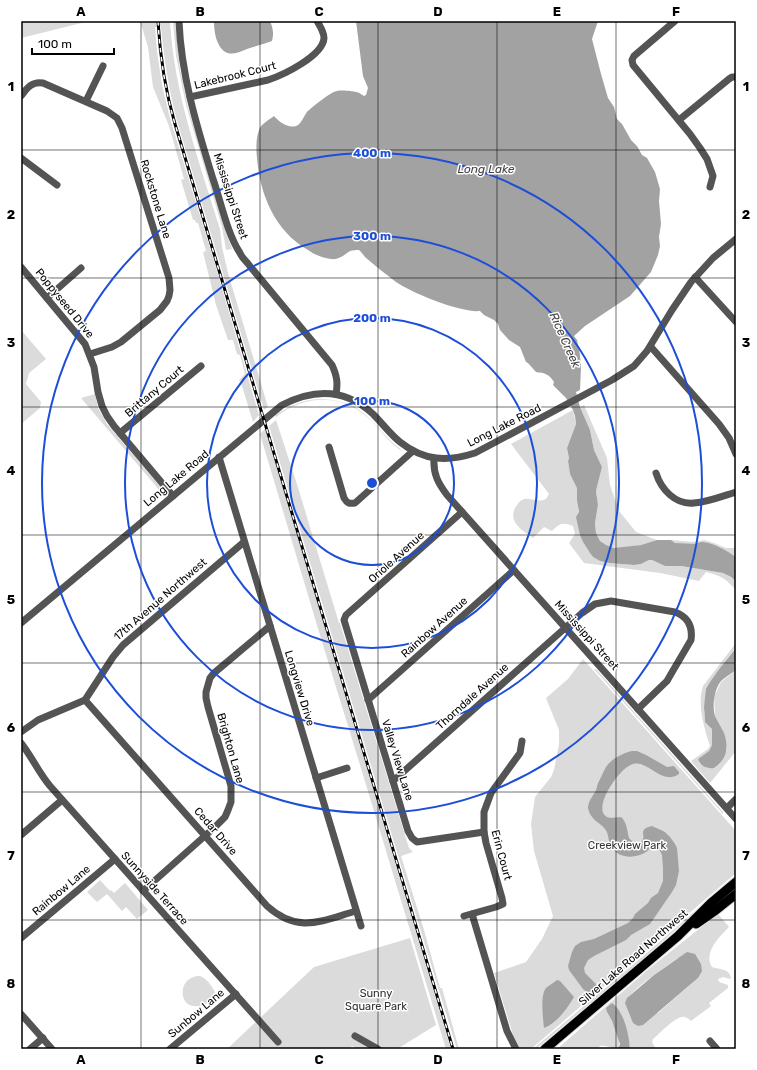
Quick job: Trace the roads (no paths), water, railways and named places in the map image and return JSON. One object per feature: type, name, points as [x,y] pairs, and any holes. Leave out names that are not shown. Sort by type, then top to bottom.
[{"type":"main road","name":"Silver Lake Road Northwest","points":[[545,1049],[678,936],[710,904],[736,882]]},
{"type":"main road","points":[[678,936],[716,910],[736,894]]},
{"type":"street","name":"Mississippi Street","points":[[179,21],[185,73],[198,130],[228,228],[235,245],[240,254],[332,366],[337,379],[338,387],[336,394]]},
{"type":"street","name":"Lakebrook Court","points":[[190,97],[268,80],[291,71],[303,63],[322,46],[324,38],[317,21]]},
{"type":"street","points":[[676,21],[634,56],[632,60],[634,68],[679,120],[693,138],[706,159],[713,176],[710,187]]},
{"type":"street","points":[[86,101],[103,66]]},
{"type":"street","points":[[679,120],[729,79],[735,76]]},
{"type":"street","name":"Rockstone Lane","points":[[21,96],[29,86],[40,82],[86,101],[112,114],[116,118],[120,123],[169,278],[170,290],[167,301],[163,307],[129,336],[112,347],[90,354]]},
{"type":"street","points":[[21,158],[57,185]]},
{"type":"street","name":"Long Lake Road","points":[[21,623],[282,405],[306,395],[336,394],[364,407],[396,438],[413,451],[434,458],[451,459],[475,453],[583,396],[626,371],[651,347],[681,296],[695,276],[713,258],[736,239]]},
{"type":"street","name":"Poppyseed Drive","points":[[21,267],[85,344],[94,367],[98,392],[107,416],[173,496]]},
{"type":"street","points":[[47,298],[81,268]]},
{"type":"street","points":[[695,276],[736,322]]},
{"type":"street","points":[[651,347],[719,424],[729,438],[736,454]]},
{"type":"street","name":"Brittany Court","points":[[120,433],[202,366]]},
{"type":"street","points":[[329,447],[344,498],[349,504]]},
{"type":"street","points":[[349,504],[355,503],[413,451]]},
{"type":"street","name":"Longview Drive","points":[[219,457],[360,926]]},
{"type":"street","name":"Mississippi Street","points":[[434,458],[434,472],[447,495],[736,819]]},
{"type":"street","points":[[656,473],[659,482],[668,494],[687,503],[694,504],[736,492]]},
{"type":"street","points":[[347,511],[349,504]]},
{"type":"street","name":"Oriole Avenue","points":[[344,618],[462,512]]},
{"type":"street","name":"17th Avenue Northwest","points":[[85,700],[112,657],[123,644],[244,542]]},
{"type":"street","name":"Rainbow Avenue","points":[[368,700],[514,570]]},
{"type":"street","name":"Thorndale Avenue","points":[[393,781],[588,608],[596,604],[611,602],[675,612],[680,614],[688,621],[692,628],[689,643],[672,674],[638,709]]},
{"type":"street","name":"Valley View Lane","points":[[344,618],[408,832],[417,842],[484,832]]},
{"type":"street","name":"Brighton Lane","points":[[143,891],[225,817],[231,802],[231,786],[208,707],[206,698],[208,685],[214,673],[270,626]]},
{"type":"street","points":[[21,732],[38,720],[85,700]]},
{"type":"street","name":"Cedar Drive","points":[[85,700],[275,914],[292,922],[302,924],[312,923],[356,911]]},
{"type":"street","name":"Erin Court","points":[[464,916],[503,904],[486,843],[484,832],[484,812],[487,802],[496,786],[520,753],[522,741]]},
{"type":"street","name":"Sunnyside Terrace","points":[[21,743],[32,758],[42,776],[62,800],[278,1042]]},
{"type":"street","points":[[316,778],[347,768]]},
{"type":"street","points":[[726,808],[736,799]]},
{"type":"street","points":[[21,835],[62,800]]},
{"type":"street","name":"Rainbow Lane","points":[[21,938],[115,859]]},
{"type":"street","points":[[472,914],[507,1031],[516,1049]]},
{"type":"street","name":"Sunbow Lane","points":[[170,1049],[236,994]]},
{"type":"street","points":[[21,1014],[52,1049]]},
{"type":"street","points":[[355,1036],[378,1049]]},
{"type":"street","points":[[30,1049],[43,1038]]},
{"type":"street","points":[[710,1041],[717,1049]]},
{"type":"water","points":[[214,21],[270,21],[273,31],[272,41],[231,54],[227,53],[221,48],[217,41]]},
{"type":"water","name":"Long Lake","points":[[356,21],[598,21],[592,39],[608,98],[614,107],[617,119],[622,124],[642,155],[647,158],[655,172],[660,189],[659,201],[661,224],[659,237],[660,246],[651,272],[630,296],[585,326],[574,336],[577,340],[581,367],[580,390],[576,392],[580,407],[590,430],[594,450],[602,467],[596,491],[598,505],[595,523],[596,533],[600,541],[614,548],[641,545],[657,540],[671,540],[675,543],[711,543],[736,557],[736,581],[723,573],[681,566],[665,566],[652,560],[634,565],[609,563],[600,561],[593,557],[580,535],[576,517],[579,512],[577,488],[570,474],[568,461],[569,458],[567,448],[576,424],[575,416],[566,398],[553,385],[554,382],[550,377],[544,373],[536,372],[526,362],[520,347],[509,340],[494,320],[484,315],[480,311],[472,311],[449,306],[403,286],[365,257],[359,250],[350,251],[336,259],[316,255],[296,242],[278,222],[271,211],[266,198],[259,172],[256,147],[259,130],[263,124],[274,116],[288,126],[292,127],[298,125],[309,110],[334,92],[348,91],[357,92],[364,96],[366,95],[368,88],[363,76]]},
{"type":"water","points":[[736,648],[736,670],[721,681],[715,693],[714,703],[715,716],[726,738],[726,753],[718,765],[714,768],[709,768],[700,764],[698,759],[709,751],[712,745],[712,729],[705,722],[704,707],[706,689]]},
{"type":"water","points":[[637,751],[646,755],[667,767],[674,766],[679,774],[673,777],[666,777],[639,764],[633,764],[627,767],[620,773],[608,791],[602,809],[604,815],[611,818],[621,817],[626,824],[629,838],[636,843],[640,843],[642,841],[643,832],[648,827],[652,826],[665,832],[677,848],[679,871],[676,885],[650,924],[631,935],[626,940],[588,960],[584,968],[585,973],[596,984],[595,991],[590,995],[583,989],[569,970],[568,966],[575,946],[581,942],[594,939],[628,923],[651,898],[658,893],[663,881],[662,855],[658,847],[652,845],[646,852],[632,857],[618,853],[611,846],[605,829],[593,818],[588,808],[589,802],[596,791],[598,783],[608,764],[625,753]]},
{"type":"water","points":[[687,952],[695,954],[701,964],[702,971],[698,978],[643,1025],[638,1026],[633,1023],[625,1003],[627,998],[654,975]]},
{"type":"water","points":[[557,980],[560,981],[574,997],[558,1019],[544,1028],[542,1007],[544,991]]},
{"type":"water","points":[[612,1003],[623,1017],[630,1049],[618,1049],[620,1044],[606,1008]]},
{"type":"railway","points":[[158,21],[160,47],[168,98],[175,124],[453,1049]]},
{"type":"water label","name":"Rice Creek","points":[[565,340]]},
{"type":"park label","name":"Creekview Park","points":[[627,845]]},
{"type":"park label","name":"Sunny Square Park","points":[[376,999]]}]
